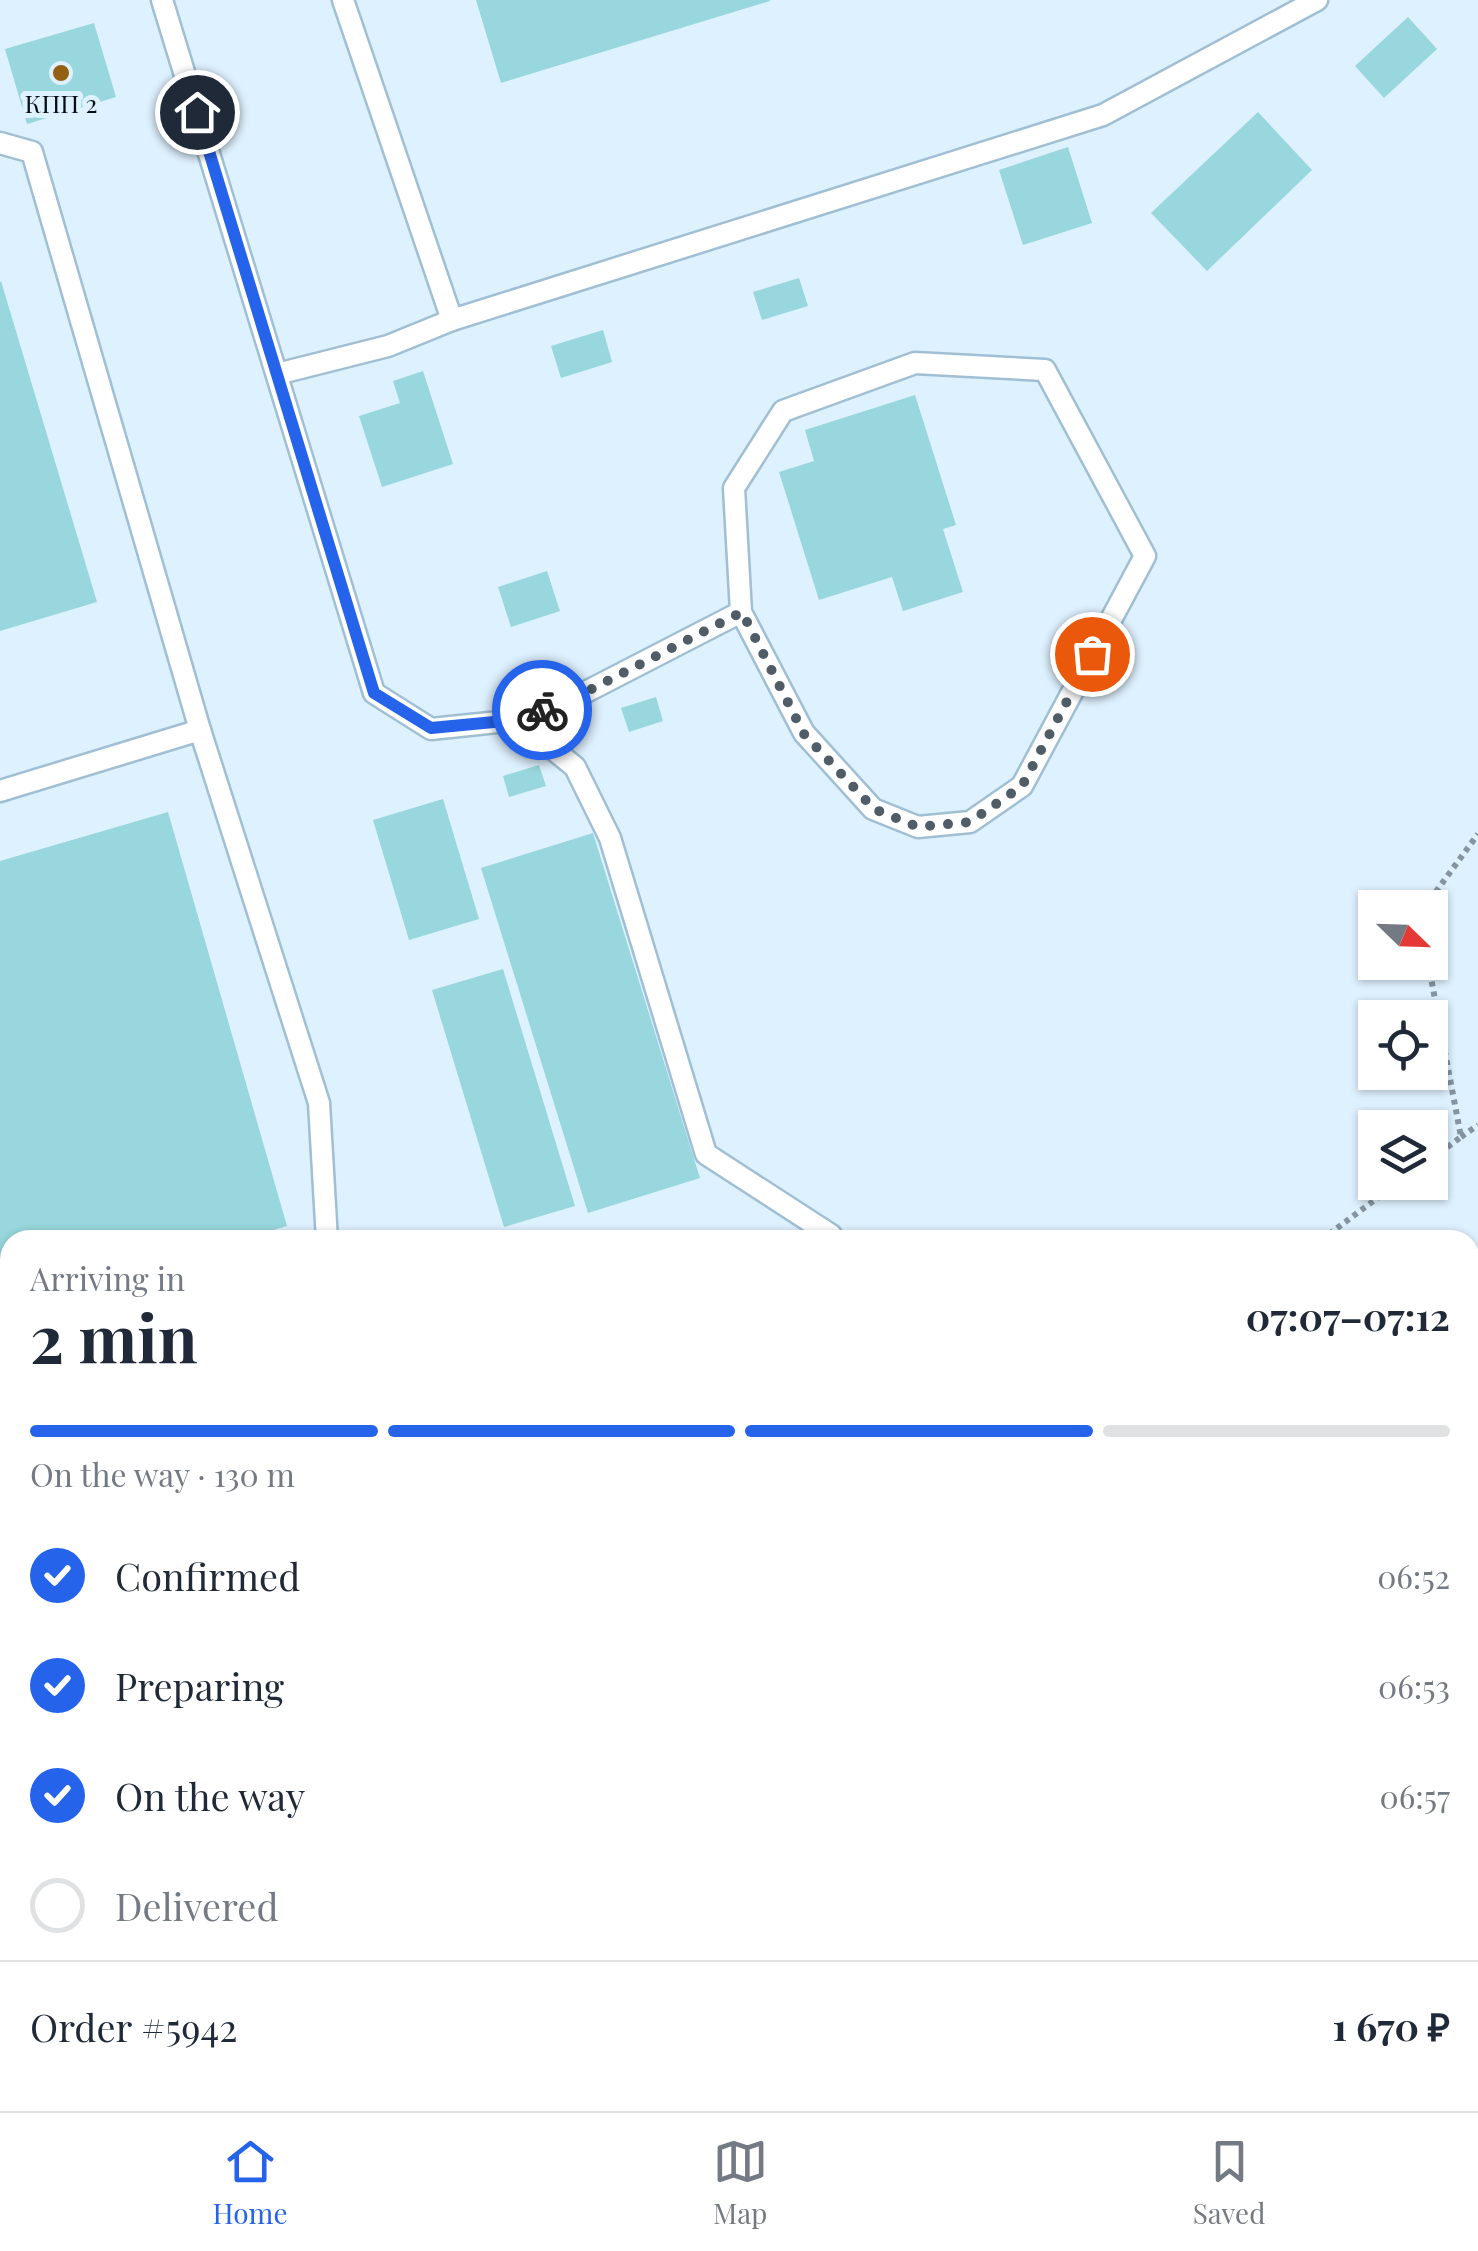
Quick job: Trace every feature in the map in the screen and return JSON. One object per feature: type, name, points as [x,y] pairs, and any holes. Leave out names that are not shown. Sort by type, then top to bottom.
[{"type":"lane","points":[[162,0],[374,693],[431,728],[516,720],[580,695],[742,612]]},
{"type":"lane","points":[[343,0],[452,320]]},
{"type":"lane","points":[[277,374],[388,346],[452,320],[1104,114],[1317,0]]},
{"type":"lane","points":[[0,142],[32,152],[200,730],[319,1103],[326,1230]]},
{"type":"lane","points":[[915,363],[1045,370],[1145,556],[1022,786],[970,822],[918,827],[874,809],[804,734],[742,612],[734,488],[783,410],[915,363]]},
{"type":"lane","points":[[516,720],[575,767],[610,838],[706,1154],[823,1230]]},
{"type":"lane","points":[[0,792],[200,730]]},
{"type":"path","points":[[1437,890],[1478,834]]},
{"type":"path","points":[[1431,980],[1461,1137]]},
{"type":"path","points":[[1448,1147],[1478,1125]]},
{"type":"path","points":[[1334,1230],[1374,1200]]},
{"type":"building","points":[[476,0],[770,0],[770,1],[501,83]]},
{"type":"building","points":[[1408,17],[1437,49],[1384,98],[1355,66]]},
{"type":"building","name":"КПП 2","points":[[94,23],[116,97],[27,124],[5,49]]},
{"type":"building","points":[[1258,112],[1312,170],[1207,271],[1151,213]]},
{"type":"building","points":[[1068,147],[1092,223],[1023,245],[999,170]]},
{"type":"building","points":[[799,278],[808,306],[762,320],[753,292]]},
{"type":"building","points":[[0,282],[97,602],[0,631]]},
{"type":"building","points":[[603,330],[612,362],[561,378],[551,346]]},
{"type":"building","points":[[423,371],[453,464],[382,487],[359,416],[400,403],[393,381]]},
{"type":"building","points":[[915,395],[956,525],[943,529],[963,592],[903,611],[892,577],[819,600],[779,472],[814,461],[805,430]]},
{"type":"building","points":[[547,571],[560,611],[511,627],[498,587]]},
{"type":"building","points":[[656,697],[663,721],[629,732],[621,708]]},
{"type":"building","points":[[539,765],[546,786],[509,797],[503,776]]},
{"type":"building","points":[[443,799],[479,919],[409,940],[373,820]]},
{"type":"building","points":[[168,812],[287,1226],[274,1230],[0,1230],[0,861]]},
{"type":"building","points":[[593,833],[700,1178],[588,1213],[481,868]]},
{"type":"building","points":[[503,969],[575,1206],[504,1227],[432,990]]},
{"type":"way so far","points":[[542,710],[580,695],[742,612],[804,734],[874,809],[918,827],[970,822],[1022,786],[1092,654]]},
{"type":"place","name":"КПП 2","points":[[61,73]]},
{"type":"route","points":[[197,112],[374,693],[431,728],[516,720],[542,710]]}]
